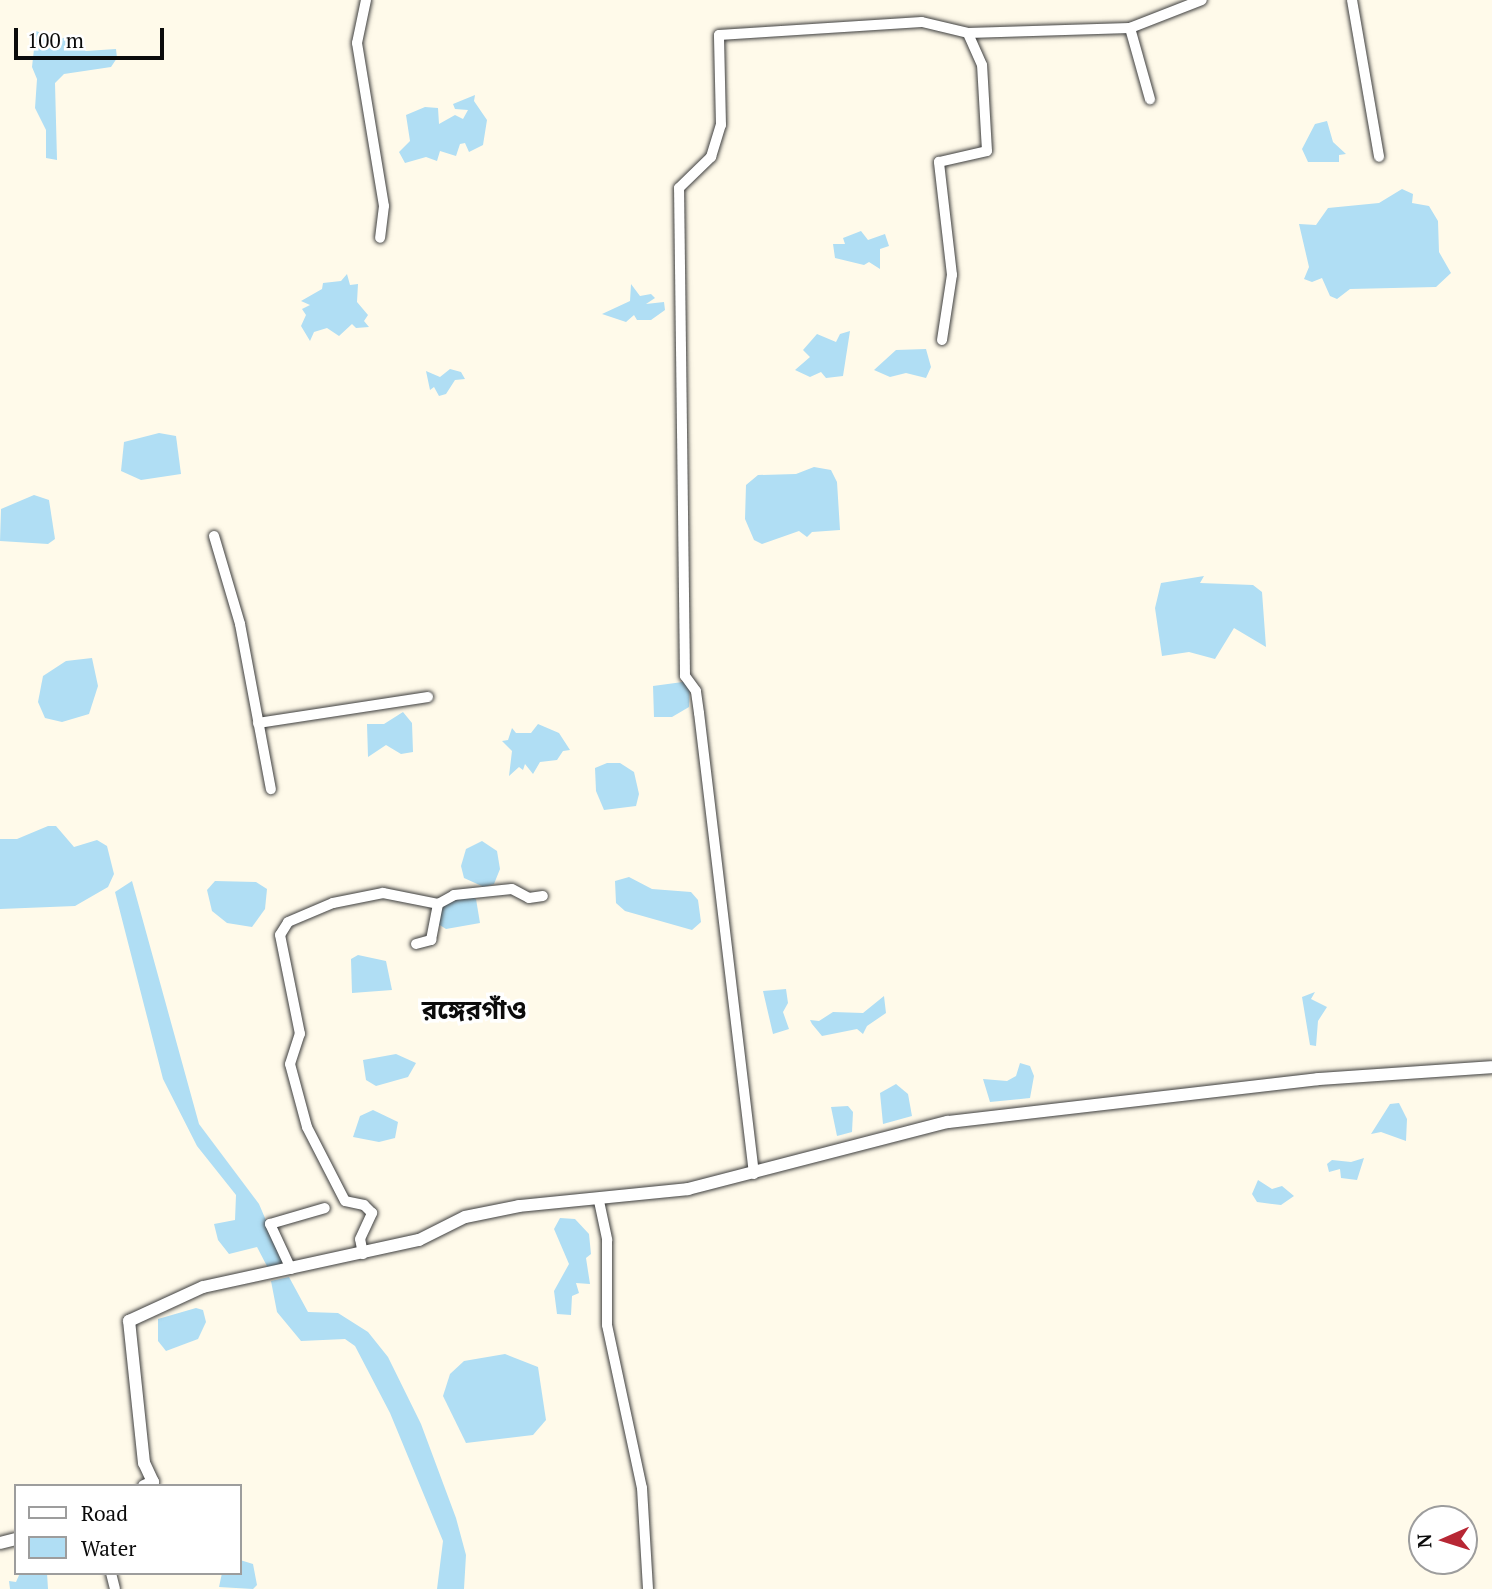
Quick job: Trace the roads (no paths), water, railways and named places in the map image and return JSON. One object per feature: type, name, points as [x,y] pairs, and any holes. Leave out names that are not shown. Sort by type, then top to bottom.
[{"type":"street","points":[[366,0],[357,43],[384,206],[380,238]]},
{"type":"street","points":[[754,1174],[696,691],[685,676],[679,188],[711,158],[721,125],[722,33],[922,22],[968,33],[1130,28],[1202,0]]},
{"type":"street","points":[[1352,0],[1379,157]]},
{"type":"street","points":[[1130,28],[1150,99]]},
{"type":"street","points":[[942,340],[952,275],[939,162],[987,151],[982,65],[968,33]]},
{"type":"street","points":[[214,536],[240,624],[271,789]]},
{"type":"street","points":[[258,723],[428,697]]},
{"type":"street","points":[[363,1254],[360,1239],[372,1213],[364,1205],[345,1201],[307,1127],[293,1077],[290,1065],[300,1034],[280,935],[288,922],[322,908],[383,893],[438,904],[454,895],[495,890],[512,889],[529,898],[543,896]]},
{"type":"street","points":[[416,944],[431,940],[438,904]]},
{"type":"street","points":[[148,1484],[153,1482],[144,1463],[129,1321],[203,1287],[419,1240],[465,1217],[520,1206],[599,1201],[754,1174],[948,1122],[1026,1110],[1492,1067]]},
{"type":"street","points":[[599,1201],[607,1240],[607,1325],[642,1488],[648,1589]]},
{"type":"street","points":[[291,1269],[270,1224],[324,1208]]},
{"type":"water","points":[[36,31],[47,35],[50,44],[70,35],[86,51],[116,49],[117,58],[111,67],[64,74],[55,83],[57,160],[46,158],[46,130],[35,108],[37,79],[32,67]]},
{"type":"water","points":[[475,95],[474,101],[487,120],[483,145],[469,152],[465,143],[460,144],[456,156],[440,151],[437,161],[426,157],[405,163],[399,152],[410,141],[406,115],[425,107],[438,108],[439,124],[455,115],[463,119],[468,110],[455,109],[453,104]]},
{"type":"water","points":[[1327,121],[1333,142],[1346,154],[1339,155],[1339,162],[1308,162],[1302,149],[1315,124]]},
{"type":"water","points":[[1402,189],[1413,194],[1412,203],[1429,206],[1438,221],[1439,252],[1451,273],[1436,287],[1350,289],[1337,299],[1330,296],[1322,278],[1312,282],[1304,279],[1309,267],[1299,224],[1316,225],[1328,208],[1379,203]]},
{"type":"water","points":[[861,231],[868,240],[885,234],[889,246],[880,249],[880,269],[869,262],[864,265],[835,258],[833,244],[845,244],[843,238]]},
{"type":"water","points":[[347,274],[350,285],[358,284],[357,302],[368,315],[364,321],[369,327],[356,328],[352,324],[339,336],[327,328],[314,332],[310,341],[301,326],[306,315],[302,309],[310,305],[301,301],[322,289],[323,283],[341,281]]},
{"type":"water","points":[[631,284],[640,296],[651,294],[655,298],[646,304],[664,302],[665,310],[651,320],[637,320],[634,315],[626,322],[602,314],[630,301]]},
{"type":"water","points":[[850,331],[843,376],[826,378],[821,372],[810,377],[795,370],[810,357],[803,350],[817,334],[836,342],[840,334]]},
{"type":"water","points":[[926,349],[931,367],[926,378],[906,373],[890,377],[874,370],[896,350]]},
{"type":"water","points":[[450,369],[461,372],[465,379],[455,380],[446,394],[439,396],[434,387],[430,390],[426,371],[440,377]]},
{"type":"water","points":[[159,433],[176,436],[181,474],[141,480],[121,471],[124,442]]},
{"type":"water","points":[[814,467],[831,470],[837,482],[840,530],[812,532],[807,537],[799,531],[762,544],[754,540],[745,519],[746,485],[758,475],[796,474]]},
{"type":"water","points":[[34,495],[49,500],[55,539],[48,544],[0,541],[1,509]]},
{"type":"water","points":[[1204,576],[1200,583],[1253,585],[1262,592],[1266,647],[1234,628],[1215,659],[1189,652],[1162,656],[1155,608],[1161,583]]},
{"type":"water","points":[[92,658],[98,686],[89,714],[62,722],[45,718],[38,702],[43,676],[66,661]]},
{"type":"water","points":[[690,681],[689,707],[672,717],[654,717],[653,686]]},
{"type":"water","points":[[403,712],[412,723],[413,752],[401,754],[386,745],[368,757],[367,724],[384,724]]},
{"type":"water","points":[[538,724],[559,733],[570,750],[563,751],[557,760],[540,762],[533,774],[525,764],[523,770],[519,767],[509,776],[512,751],[502,741],[508,740],[512,728],[516,733],[531,733]]},
{"type":"water","points":[[607,763],[620,763],[634,772],[639,794],[636,806],[604,810],[596,791],[595,768]]},
{"type":"water","points":[[48,826],[56,826],[74,847],[97,840],[107,846],[114,874],[108,887],[75,906],[0,909],[0,839],[17,839]]},
{"type":"water","points":[[482,841],[497,851],[500,869],[494,884],[484,887],[464,878],[461,866],[466,849]]},
{"type":"water","points":[[629,877],[652,889],[691,892],[698,900],[701,922],[692,930],[625,911],[616,903],[615,881]]},
{"type":"water","points":[[132,881],[199,1124],[259,1204],[285,1265],[269,1270],[257,1247],[229,1254],[218,1240],[214,1224],[235,1220],[236,1195],[197,1146],[163,1079],[115,892]]},
{"type":"water","points":[[215,881],[256,882],[267,889],[265,909],[252,927],[227,923],[212,911],[207,890]]},
{"type":"water","points":[[463,894],[476,899],[480,923],[446,929],[435,922],[438,904]]},
{"type":"water","points":[[358,955],[386,961],[392,990],[352,993],[351,959]]},
{"type":"water","points":[[786,989],[788,1003],[783,1012],[789,1029],[773,1034],[763,991]]},
{"type":"water","points":[[1315,992],[1311,999],[1327,1007],[1318,1021],[1316,1046],[1310,1045],[1302,997]]},
{"type":"water","points":[[884,996],[886,1013],[867,1026],[863,1034],[857,1029],[822,1036],[810,1020],[819,1021],[833,1012],[863,1013]]},
{"type":"water","points":[[396,1054],[416,1063],[408,1077],[376,1086],[366,1080],[363,1060]]},
{"type":"water","points":[[1020,1063],[1030,1066],[1034,1076],[1030,1098],[990,1102],[983,1079],[1007,1081],[1016,1076]]},
{"type":"water","points":[[896,1084],[908,1094],[912,1116],[883,1124],[880,1093]]},
{"type":"water","points":[[1399,1103],[1407,1119],[1406,1141],[1381,1132],[1371,1134],[1390,1104]]},
{"type":"water","points":[[848,1106],[853,1112],[852,1132],[837,1136],[831,1107]]},
{"type":"water","points":[[373,1110],[398,1122],[395,1138],[379,1142],[353,1137],[360,1116]]},
{"type":"water","points":[[1364,1158],[1357,1180],[1341,1178],[1340,1169],[1329,1172],[1327,1164],[1332,1160],[1351,1162]]},
{"type":"water","points":[[1258,1180],[1272,1189],[1282,1186],[1294,1196],[1281,1205],[1257,1202],[1252,1194]]},
{"type":"water","points":[[560,1218],[575,1219],[589,1234],[591,1254],[586,1258],[590,1284],[576,1283],[579,1293],[572,1296],[571,1315],[557,1314],[554,1291],[569,1264],[554,1229]]},
{"type":"water","points":[[289,1277],[308,1312],[338,1313],[368,1332],[388,1357],[421,1424],[456,1518],[466,1555],[464,1589],[437,1589],[443,1541],[390,1413],[355,1346],[345,1339],[301,1341],[277,1312],[271,1281]]},
{"type":"water","points":[[196,1308],[203,1310],[206,1322],[198,1339],[166,1351],[158,1341],[158,1319]]},
{"type":"water","points":[[505,1354],[538,1367],[546,1420],[533,1435],[466,1443],[443,1396],[450,1374],[464,1361]]},
{"type":"water","points":[[242,1561],[253,1564],[257,1585],[253,1589],[219,1587],[222,1575],[242,1575]]},
{"type":"water","points":[[19,1575],[47,1575],[48,1589],[10,1589],[9,1581],[16,1582]]},
{"type":"district","name":"রঙ্গেরগাঁও","points":[[474,1010]]}]
